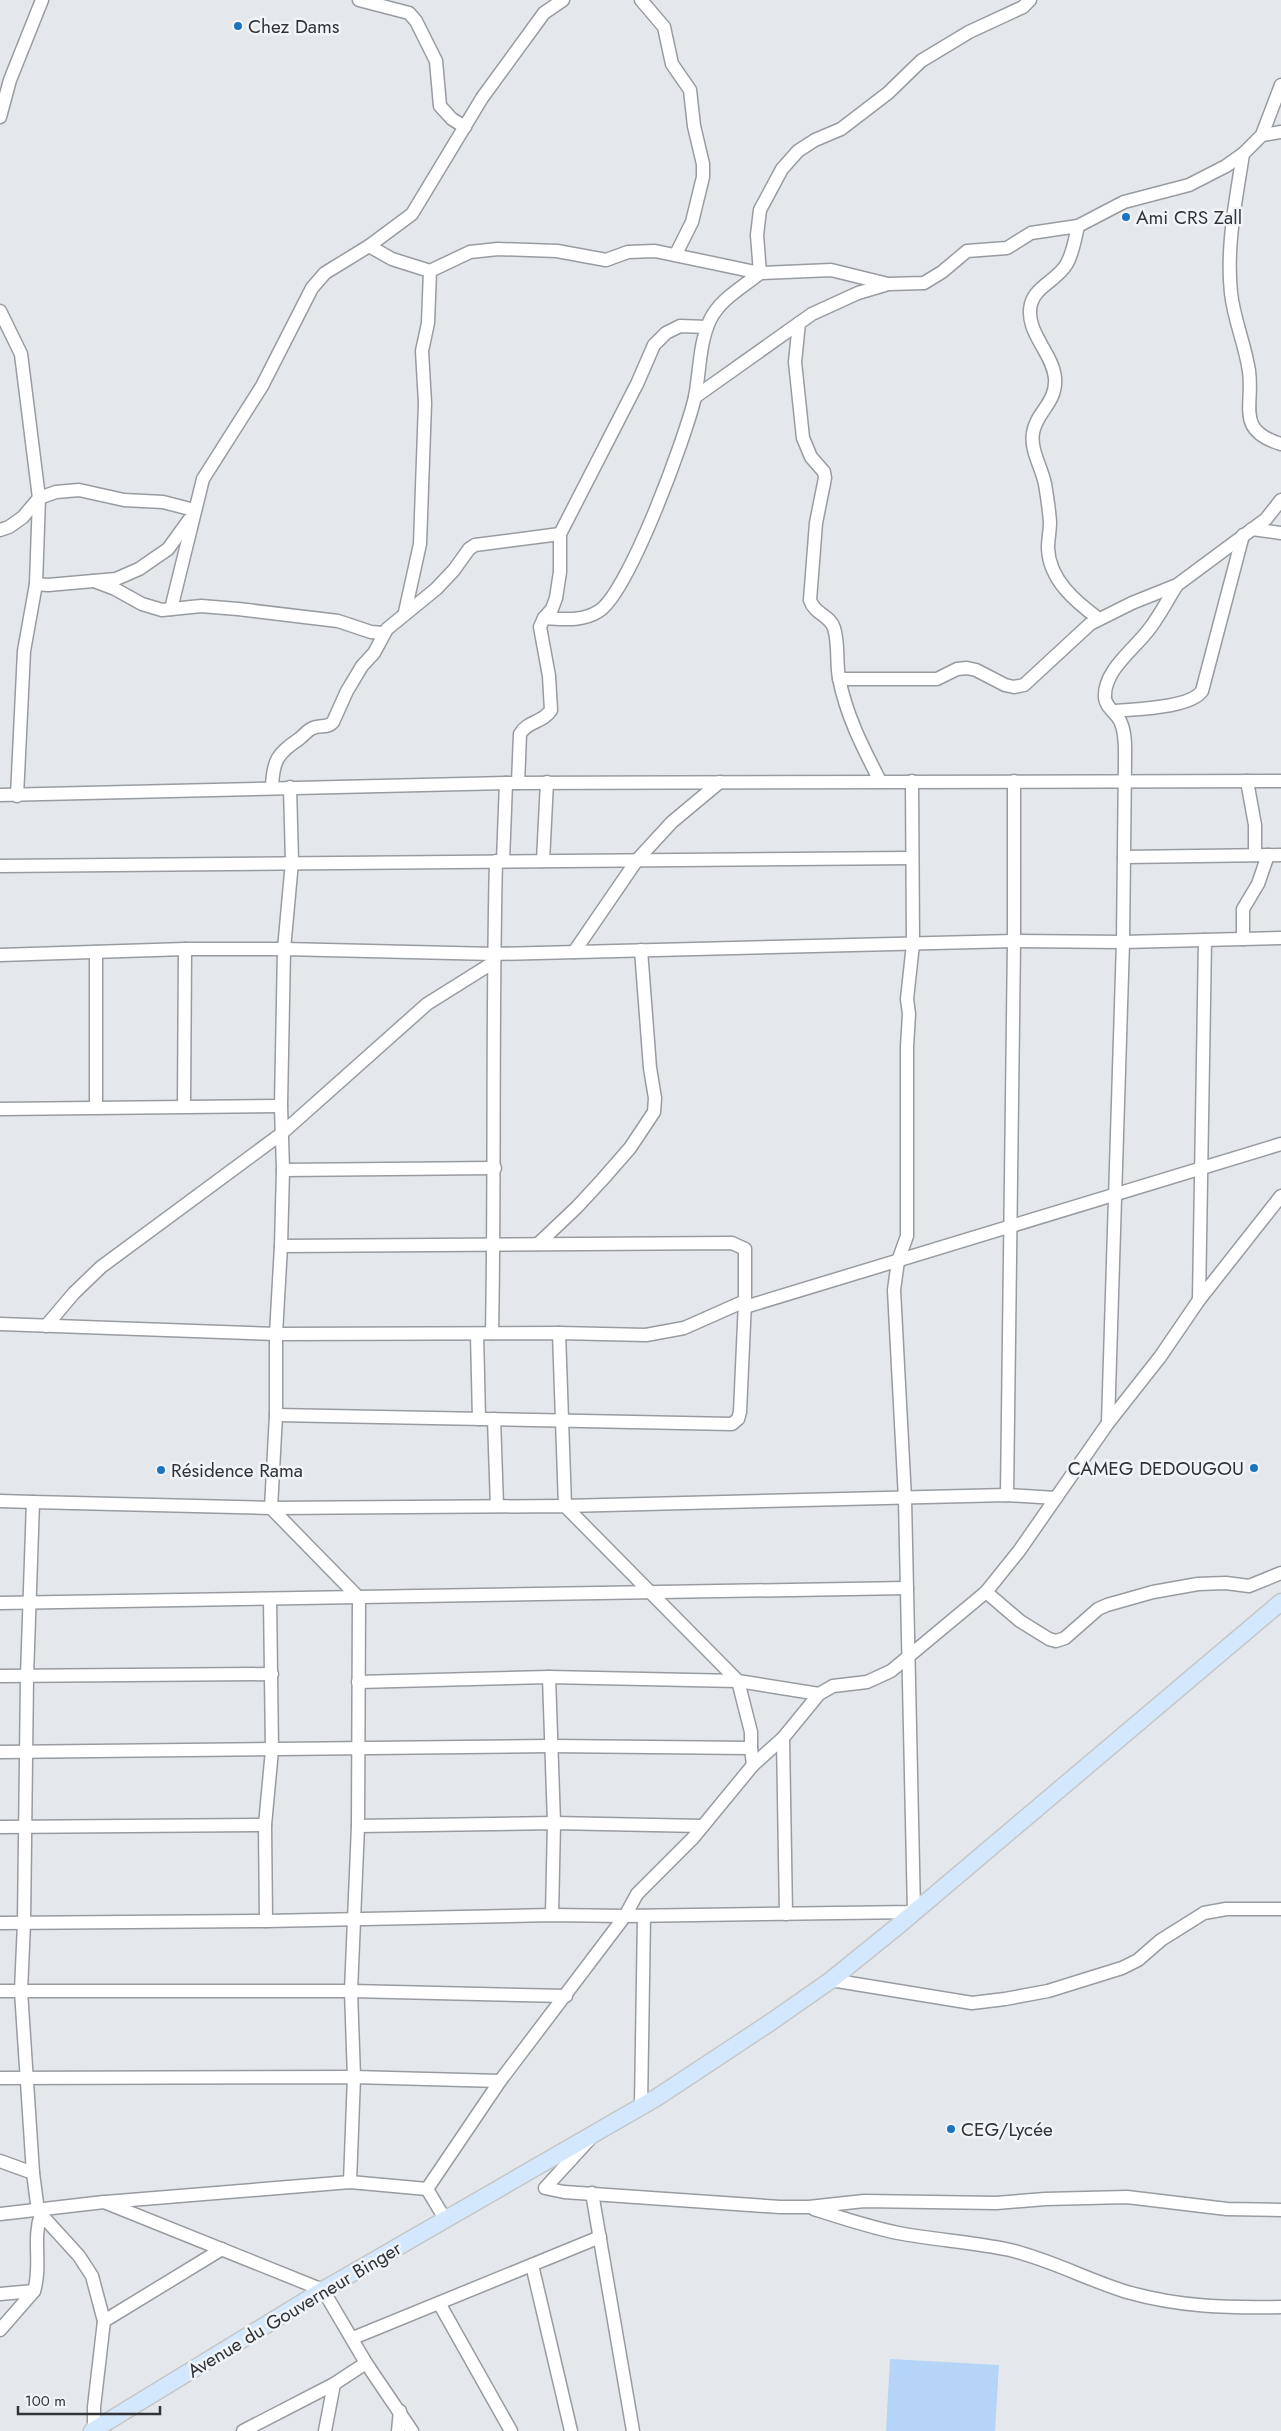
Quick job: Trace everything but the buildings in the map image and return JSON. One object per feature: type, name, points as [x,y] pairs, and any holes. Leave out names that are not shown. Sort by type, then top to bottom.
[{"type":"main road","name":"Avenue du Gouverneur Binger","points":[[93,2430],[323,2290],[641,2106],[725,2053],[831,1980],[1281,1602]]},
{"type":"street","points":[[0,117],[10,80],[42,0]]},
{"type":"street","points":[[359,0],[409,13],[416,21],[436,61],[440,106],[452,119],[465,127]]},
{"type":"street","points":[[171,609],[202,479],[262,386],[312,288],[325,273],[369,246],[412,214],[482,98],[544,13],[563,0]]},
{"type":"street","points":[[640,0],[664,27],[672,64],[690,90],[694,126],[703,164],[703,177],[692,222],[676,254]]},
{"type":"street","points":[[760,274],[757,235],[760,210],[782,169],[798,151],[814,140],[841,129],[888,93],[921,61],[969,32],[1023,7],[1030,0]]},
{"type":"street","points":[[369,246],[392,259],[430,271],[470,252],[498,249],[557,251],[577,254],[595,260],[606,260],[636,251],[676,254],[760,274],[831,270],[888,284],[924,283],[942,272],[967,251],[999,250],[1007,248],[1031,233],[1078,226],[1124,202],[1189,185],[1209,176],[1243,154],[1262,135],[1281,85]]},
{"type":"street","points":[[1262,135],[1281,132]]},
{"type":"street","points":[[1243,154],[1229,247],[1231,293],[1249,371],[1248,414],[1257,432],[1266,439],[1281,444]]},
{"type":"street","points":[[1078,226],[1070,258],[1065,266],[1039,291],[1030,306],[1032,324],[1043,350],[1051,361],[1055,381],[1054,392],[1048,407],[1038,419],[1032,435],[1047,492],[1050,521],[1048,548],[1050,562],[1068,593],[1099,619]]},
{"type":"street","points":[[404,612],[420,544],[425,403],[422,351],[428,324],[430,271]]},
{"type":"street","points":[[544,618],[582,618],[602,610],[611,598],[638,550],[663,491],[695,397],[703,337],[707,327],[717,307],[760,274]]},
{"type":"street","points":[[695,397],[799,323],[827,306],[888,284]]},
{"type":"street","points":[[0,311],[21,354],[39,498],[36,584],[24,651],[17,796]]},
{"type":"street","points":[[799,323],[795,362],[803,438],[811,457],[824,472],[825,478],[816,523],[810,600],[812,606],[828,618],[834,627],[839,679],[856,734],[880,781]]},
{"type":"street","points":[[492,1333],[495,1168],[494,958],[499,861],[520,734],[523,728],[544,718],[551,710],[549,676],[540,627],[544,618],[552,609],[556,598],[560,572],[560,534],[637,384],[654,345],[666,334],[680,326],[707,327]]},
{"type":"street","points":[[0,530],[9,527],[23,517],[39,498],[56,492],[79,490],[107,494],[124,500],[163,502],[193,513]]},
{"type":"street","points":[[839,679],[937,679],[957,669],[967,668],[976,670],[1005,685],[1014,687],[1024,685],[1045,667],[1064,646],[1099,619],[1177,585],[1266,519],[1281,500]]},
{"type":"street","points":[[36,584],[116,579],[139,569],[168,549],[193,513]]},
{"type":"street","points":[[1248,532],[1281,533]]},
{"type":"street","points":[[1114,711],[1172,704],[1198,697],[1202,691],[1248,532]]},
{"type":"street","points":[[272,787],[273,771],[277,758],[286,746],[312,728],[329,726],[333,722],[347,691],[362,666],[374,652],[383,634],[404,612],[436,589],[454,570],[469,549],[475,545],[560,534]]},
{"type":"street","points":[[94,581],[142,604],[162,610],[201,606],[238,608],[338,621],[383,634]]},
{"type":"street","points":[[1108,1423],[1123,942],[1125,736],[1121,723],[1105,700],[1108,680],[1150,628],[1177,585]]},
{"type":"street","points":[[0,1923],[266,1922],[552,1915],[644,1916],[914,1912],[908,1588],[894,1290],[898,1261],[907,1236],[906,1047],[909,1014],[907,999],[912,944],[912,781]]},
{"type":"street","points":[[1007,1495],[1014,941],[1014,781]]},
{"type":"street","points":[[1243,938],[1243,909],[1258,884],[1262,855],[1247,781]]},
{"type":"street","points":[[0,795],[272,787],[547,782],[1281,781]]},
{"type":"street","points":[[544,861],[547,782]]},
{"type":"street","points":[[574,952],[637,860],[672,822],[720,782]]},
{"type":"street","points":[[290,788],[292,862],[284,949],[281,1106],[283,1170],[282,1246],[276,1334],[276,1415],[271,1508],[359,1598],[358,1826],[351,1991],[354,2077],[350,2182]]},
{"type":"street","points":[[1124,857],[1281,855]]},
{"type":"street","points":[[0,866],[912,858]]},
{"type":"street","points":[[0,955],[185,949],[284,949],[494,958],[574,952],[641,950],[1014,941],[1123,942],[1281,938]]},
{"type":"street","points":[[1199,1300],[1205,940]]},
{"type":"street","points":[[184,1106],[185,949]]},
{"type":"street","points":[[538,1244],[602,1180],[649,1122],[654,1112],[655,1098],[650,1068],[641,950]]},
{"type":"street","points":[[96,952],[96,1108]]},
{"type":"street","points":[[46,1326],[74,1293],[101,1267],[281,1134],[427,1004],[494,958]]},
{"type":"street","points":[[0,1109],[281,1106]]},
{"type":"street","points":[[0,1324],[276,1334],[652,1334],[684,1328],[745,1304],[898,1261],[1281,1144]]},
{"type":"street","points":[[283,1170],[495,1168]]},
{"type":"street","points":[[427,2189],[500,2081],[625,1916],[637,1894],[685,1846],[753,1765],[783,1738],[819,1694],[833,1686],[874,1679],[908,1659],[986,1592],[1019,1551],[1108,1423],[1160,1357],[1199,1300],[1281,1196]]},
{"type":"street","points":[[276,1415],[732,1424],[738,1419],[740,1412],[745,1304],[744,1249],[738,1244],[282,1246]]},
{"type":"street","points":[[559,1333],[565,1506],[738,1682],[751,1732],[753,1765]]},
{"type":"street","points":[[477,1334],[479,1419]]},
{"type":"street","points":[[494,1419],[496,1506]]},
{"type":"street","points":[[0,1501],[271,1508],[565,1506],[1007,1495],[1056,1498]]},
{"type":"street","points":[[0,2330],[34,2291],[38,2270],[36,2228],[40,2213],[33,2173],[21,1991],[24,1923],[25,1752],[33,1502]]},
{"type":"street","points":[[986,1592],[1020,1621],[1049,1639],[1056,1641],[1065,1638],[1098,1609],[1107,1605],[1153,1592],[1198,1584],[1226,1583],[1249,1586],[1281,1573]]},
{"type":"street","points":[[0,1603],[908,1588]]},
{"type":"street","points":[[266,1922],[265,1825],[272,1750],[270,1599]]},
{"type":"street","points":[[0,1676],[272,1674]]},
{"type":"street","points":[[358,1682],[549,1677],[738,1682],[819,1694]]},
{"type":"street","points":[[549,1677],[554,1823],[552,1915]]},
{"type":"street","points":[[783,1738],[786,1914]]},
{"type":"street","points":[[0,1752],[550,1746],[751,1748]]},
{"type":"street","points":[[358,1826],[554,1823],[702,1826]]},
{"type":"street","points":[[0,1827],[265,1825]]},
{"type":"street","points":[[831,1980],[972,2003],[1005,1999],[1048,1991],[1122,1968],[1138,1960],[1161,1940],[1204,1914],[1226,1909],[1281,1910]]},
{"type":"street","points":[[641,2106],[644,1916]]},
{"type":"street","points":[[0,1991],[351,1991],[566,1996]]},
{"type":"street","points":[[0,2078],[354,2077],[500,2081]]},
{"type":"street","points":[[596,2132],[545,2188],[564,2192],[809,2207],[864,2200],[996,2203],[1045,2199],[1127,2197],[1227,2209],[1281,2210]]},
{"type":"street","points":[[0,2161],[33,2173]]},
{"type":"street","points":[[0,2214],[40,2213],[104,2202],[350,2182],[427,2189]]},
{"type":"street","points":[[427,2189],[445,2219]]},
{"type":"street","points":[[592,2193],[633,2431]]},
{"type":"street","points":[[104,2202],[323,2290],[366,2363],[412,2431]]},
{"type":"street","points":[[809,2207],[854,2222],[897,2232],[1010,2250],[1044,2260],[1127,2292],[1168,2302],[1210,2308],[1281,2307]]},
{"type":"street","points":[[40,2213],[79,2256],[92,2276],[104,2321],[93,2430]]},
{"type":"street","points":[[353,2338],[600,2237]]},
{"type":"street","points":[[104,2321],[222,2249]]},
{"type":"street","points":[[532,2265],[571,2431]]},
{"type":"street","points":[[0,2294],[34,2291]]},
{"type":"street","points":[[439,2303],[511,2431]]},
{"type":"street","points":[[247,2430],[334,2384],[366,2363]]},
{"type":"street","points":[[325,2431],[334,2384]]},
{"type":"street","points":[[398,2431],[400,2411]]},
{"type":"shaded area","points":[[890,2359],[999,2365],[995,2431],[886,2431]]},
{"type":"place","name":"Chez Dams","points":[[238,26]]},
{"type":"place","name":"Ami CRS Zall","points":[[1126,217]]},
{"type":"place","name":"CAMEG DEDOUGOU","points":[[1254,1468]]},
{"type":"place","name":"Résidence Rama","points":[[161,1470]]},
{"type":"place","name":"CEG/Lycée","points":[[951,2129]]}]
